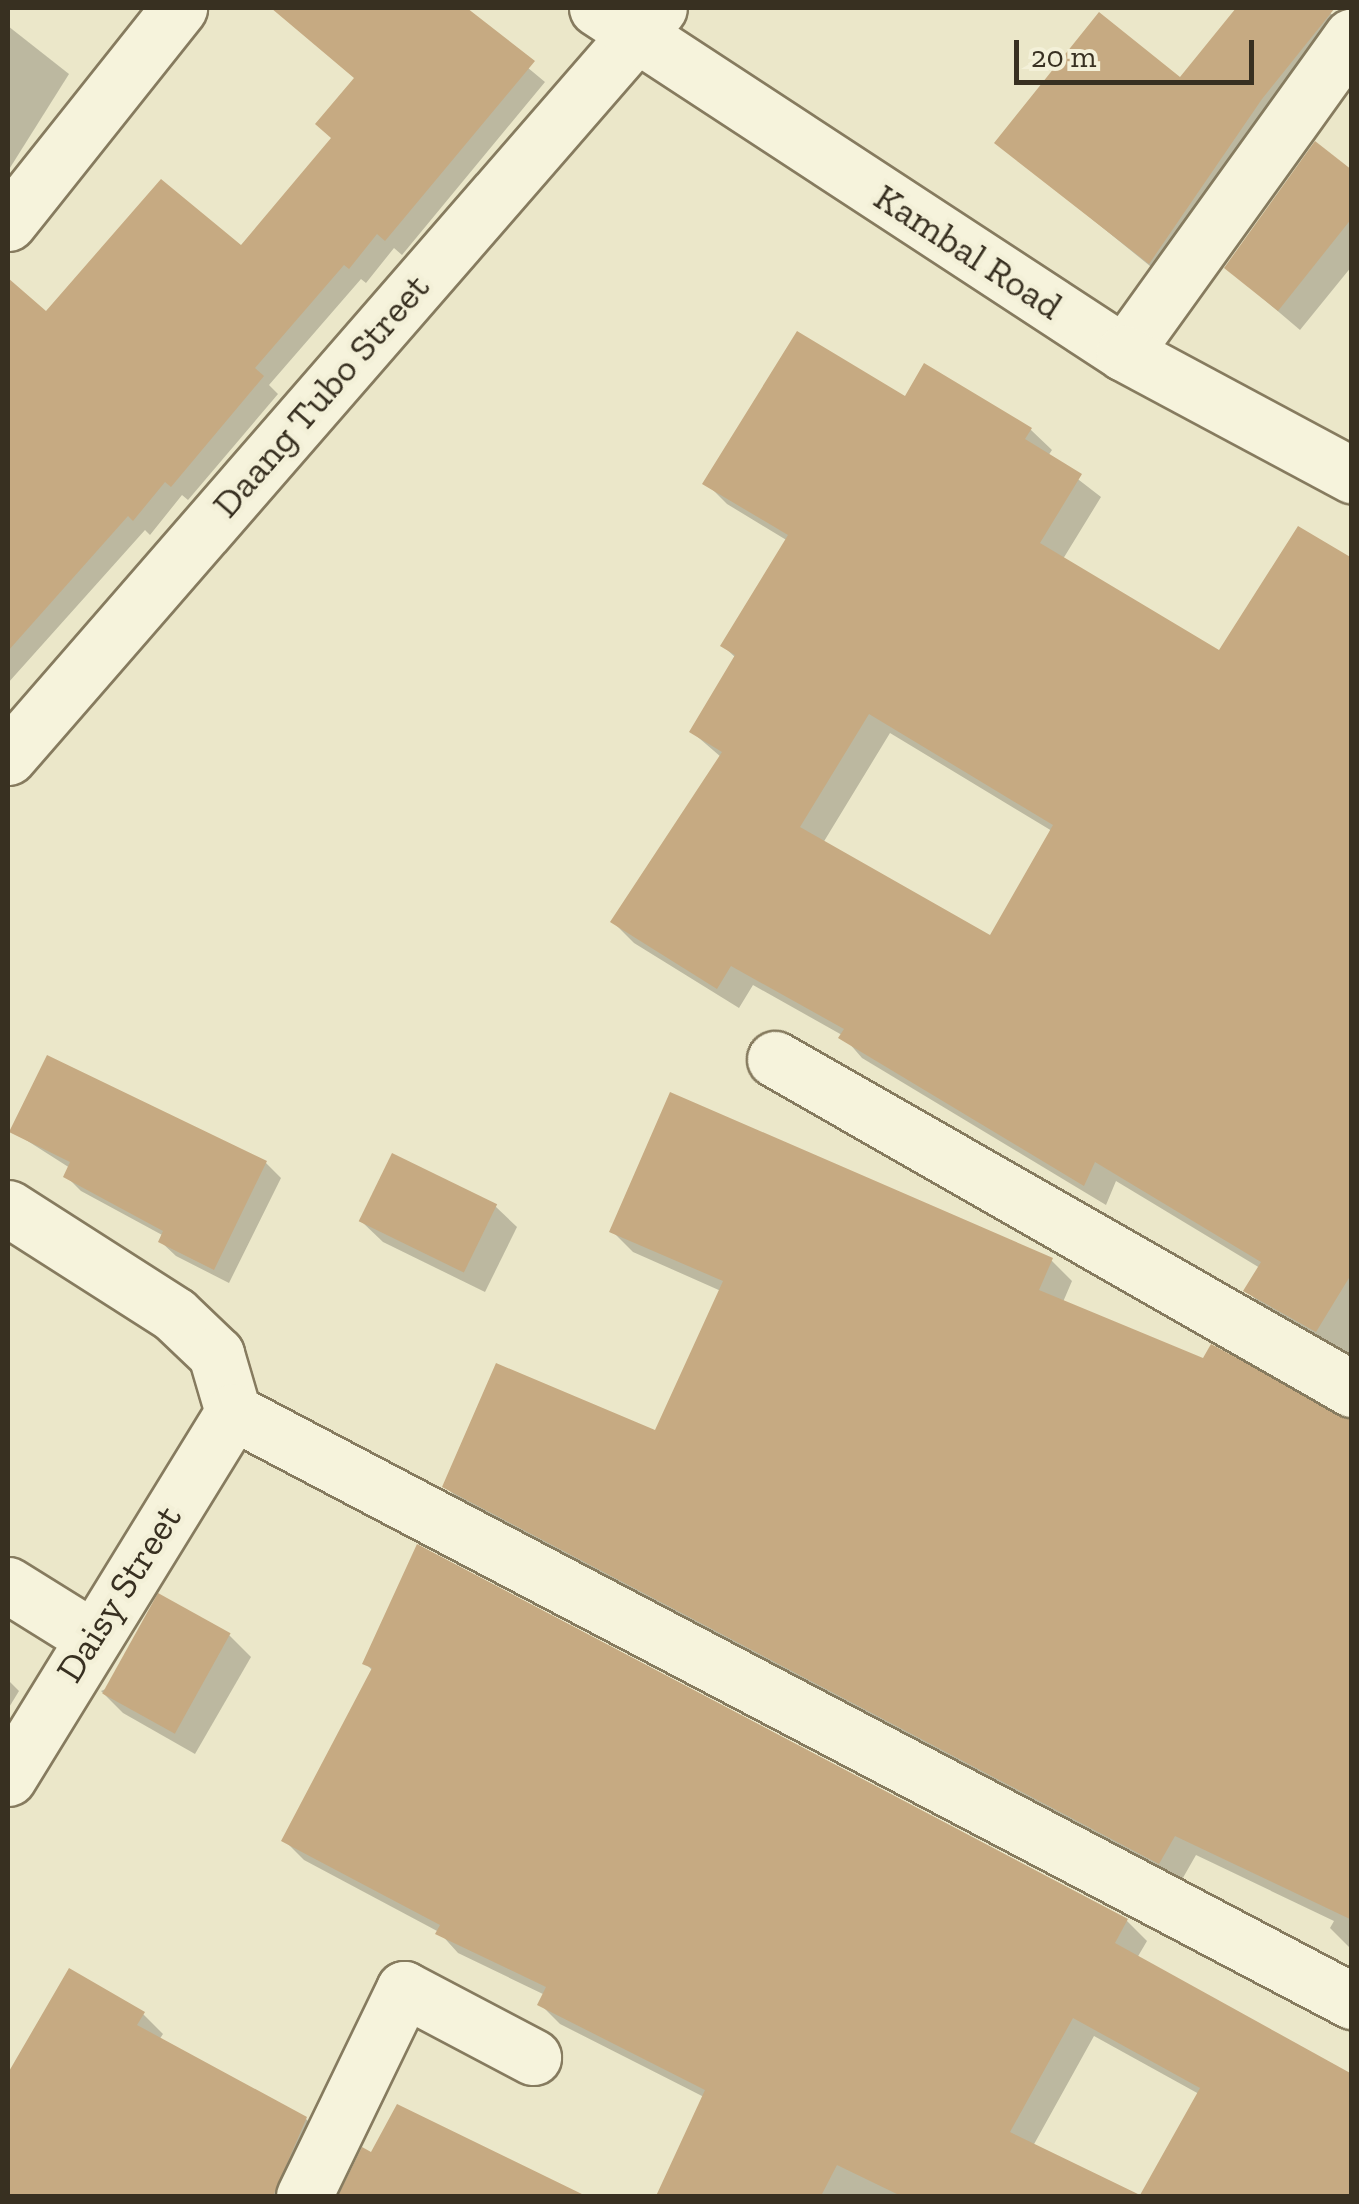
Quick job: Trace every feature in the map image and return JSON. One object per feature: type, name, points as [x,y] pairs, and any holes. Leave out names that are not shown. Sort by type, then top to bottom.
[{"type":"street","points":[[8,223],[178,8]]},
{"type":"street","name":"Kambal Road","points":[[630,17],[1124,353],[1352,475]]},
{"type":"street","name":"Daang Tubo Street","points":[[8,757],[630,17]]},
{"type":"street","points":[[1124,353],[1352,36]]},
{"type":"street","points":[[775,1059],[1352,1389]]},
{"type":"street","points":[[8,1208],[175,1315],[216,1354],[233,1412],[1352,2001]]},
{"type":"street","name":"Daisy Street","points":[[8,1778],[90,1636],[233,1412]]},
{"type":"street","points":[[8,1585],[90,1636]]},
{"type":"street","points":[[304,2196],[404,1989],[533,2057]]},
{"type":"building","points":[[271,8],[467,8],[535,61],[385,241],[377,234],[349,269],[344,265],[255,368],[264,376],[171,487],[165,482],[133,521],[128,516],[8,651],[8,278],[46,311],[161,179],[241,245],[331,138],[315,124],[354,78]]},
{"type":"building","points":[[1236,8],[1335,8],[1262,99],[1149,264],[994,143],[1099,12],[1180,77]]},
{"type":"building","points":[[1315,141],[1352,170],[1352,218],[1278,311],[1224,268]]},
{"type":"building","points":[[797,331],[905,396],[924,363],[1032,428],[1025,439],[1082,474],[1040,543],[1219,650],[1298,526],[1352,558],[1352,1273],[1316,1332],[1243,1291],[1261,1262],[1095,1162],[1084,1186],[838,1038],[844,1029],[731,966],[717,989],[610,922],[722,752],[689,732],[735,655],[720,646],[788,535],[702,484]],"holes":[[[869,714],[1053,825],[990,935],[800,827]]]},
{"type":"building","points":[[47,1055],[267,1161],[214,1270],[158,1242],[163,1231],[63,1177],[70,1162],[9,1132]]},
{"type":"building","points":[[670,1092],[1053,1258],[1039,1290],[1203,1358],[1211,1344],[1352,1420],[1352,1920],[1175,1836],[1159,1864],[442,1487],[496,1363],[655,1430],[723,1281],[609,1232]]},
{"type":"building","points":[[392,1153],[497,1204],[464,1273],[359,1221]]},
{"type":"building","points":[[417,1544],[1128,1919],[1115,1943],[1352,2074],[1352,2196],[901,2196],[837,2165],[821,2196],[656,2196],[705,2090],[537,2005],[546,1987],[435,1934],[440,1925],[281,1841],[372,1668],[362,1664]],"holes":[[[1073,2018],[1200,2088],[1140,2195],[1010,2132]]]},
{"type":"building","points":[[158,1593],[231,1633],[175,1734],[102,1694]]},
{"type":"building","points":[[69,1968],[145,2012],[137,2025],[307,2117],[273,2196],[8,2196],[8,2073]]},
{"type":"building","points":[[397,2104],[586,2196],[338,2196],[362,2147],[371,2152]]}]
